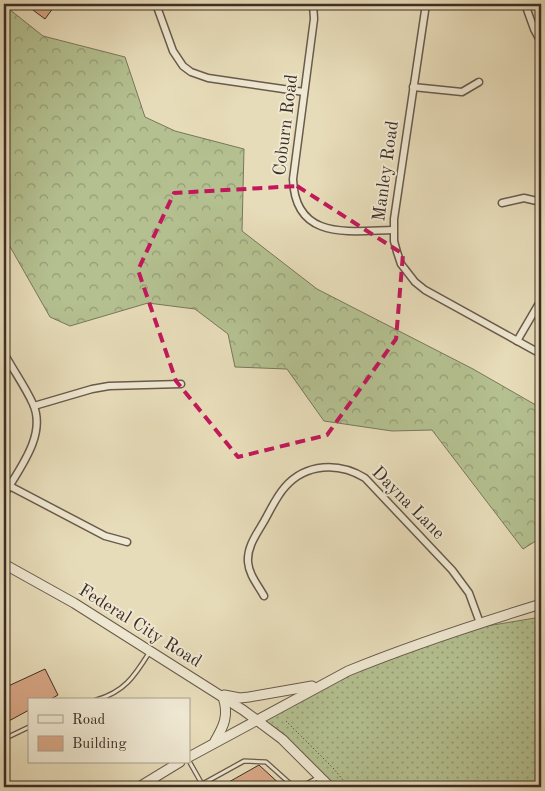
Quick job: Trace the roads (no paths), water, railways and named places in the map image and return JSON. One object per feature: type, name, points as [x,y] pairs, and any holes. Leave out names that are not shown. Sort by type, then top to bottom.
[{"type":"street","points":[[156,4],[172,51],[183,66],[191,72],[208,78],[304,92]]},
{"type":"street","name":"Coburn Road","points":[[313,4],[314,19],[293,179],[295,197],[299,207],[313,222],[329,230],[339,232],[393,230]]},
{"type":"street","name":"Manley Road","points":[[426,4],[393,230],[399,258],[415,282],[425,290],[541,354]]},
{"type":"street","points":[[526,4],[534,29],[541,42]]},
{"type":"street","points":[[413,86],[462,92],[479,82]]},
{"type":"street","points":[[502,203],[524,198],[541,202]]},
{"type":"street","points":[[517,341],[541,300]]},
{"type":"street","points":[[4,353],[34,406],[36,416],[35,436],[32,444],[6,484],[4,495]]},
{"type":"street","points":[[34,406],[109,386],[181,384]]},
{"type":"street","name":"Dayna Lane","points":[[264,596],[251,575],[248,562],[249,552],[256,535],[280,493],[294,478],[315,468],[337,467],[365,478],[452,570],[469,593],[480,623]]},
{"type":"street","points":[[6,484],[105,536],[127,542]]},
{"type":"street","name":"Federal City Road","points":[[4,564],[74,603],[256,719],[282,739],[330,787]]},
{"type":"street","points":[[190,758],[256,719],[322,684],[375,660],[541,604]]},
{"type":"street","points":[[219,695],[240,698],[322,684]]},
{"type":"street","points":[[214,743],[223,728],[226,717],[226,706],[219,695]]},
{"type":"street","points":[[139,787],[177,764]]},
{"type":"lane","points":[[101,698],[115,692],[132,680],[150,650]]},
{"type":"lane","points":[[4,739],[28,727]]},
{"type":"lane","points":[[190,761],[202,784]]},
{"type":"lane","points":[[197,787],[244,761],[266,762],[294,787]]},
{"type":"lane","points":[[302,787],[320,776]]}]
